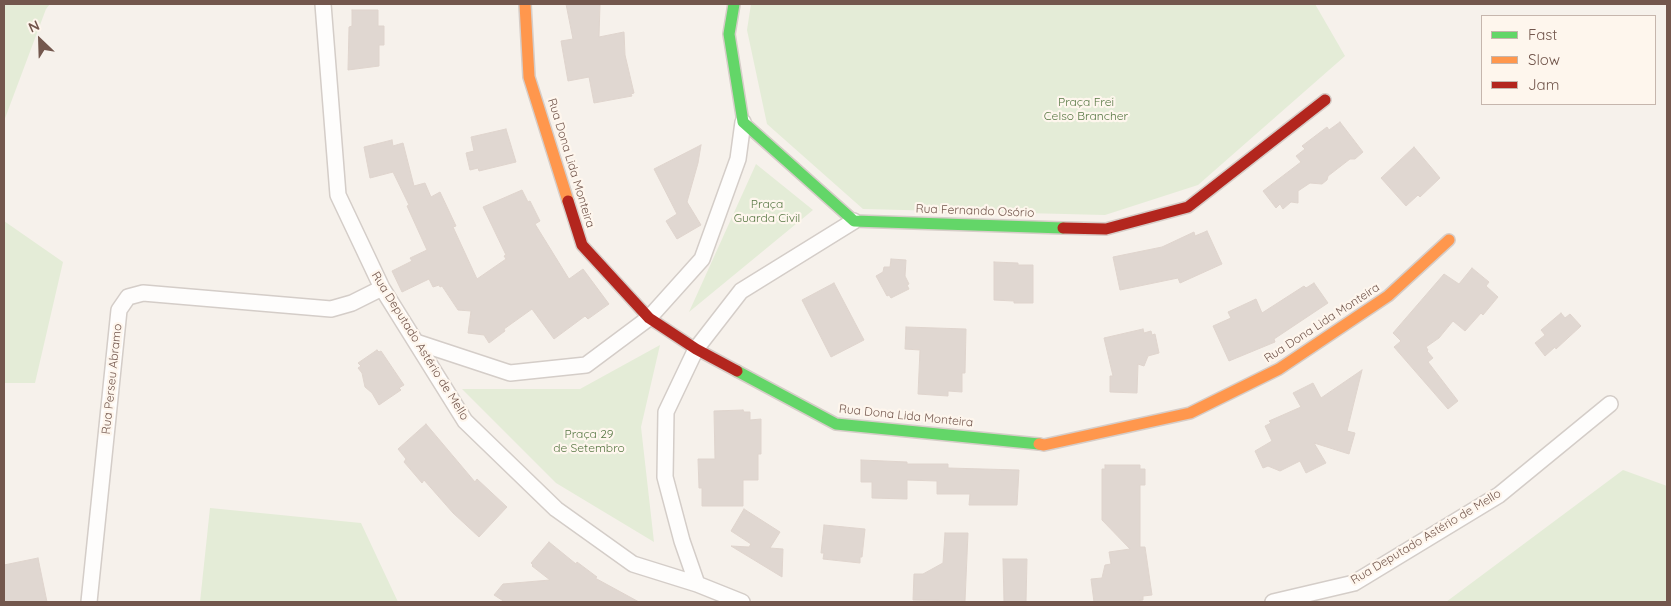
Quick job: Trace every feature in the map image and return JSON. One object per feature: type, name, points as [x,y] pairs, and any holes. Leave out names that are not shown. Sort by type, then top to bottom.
[{"type":"street","name":"Rua Deputado Astério de Mello","points":[[323,4],[338,195],[382,288],[465,421],[556,509],[633,564],[697,584],[742,602]]},
{"type":"street","name":"Rua Dona Lida Monteira","points":[[525,4],[529,77],[582,245],[649,318],[696,349],[836,424],[1044,444],[1190,413],[1280,369],[1388,296],[1449,240]]},
{"type":"street","points":[[416,342],[510,374],[586,365],[649,318],[702,259],[738,160],[743,122],[729,34],[734,4]]},
{"type":"street","name":"Rua Fernando Osório","points":[[854,221],[1106,229],[1188,207],[1325,100]]},
{"type":"street","points":[[697,584],[682,541],[665,477],[666,412],[696,349],[741,291],[854,221],[743,122]]},
{"type":"street","name":"Rua Perseu Abramo","points":[[89,602],[119,310],[128,297],[143,293],[331,309],[352,303],[382,288]]},
{"type":"street","name":"Rua Deputado Astério de Mello","points":[[1273,602],[1354,583],[1499,495],[1610,404]]},
{"type":"green space","points":[[4,4],[50,4],[46,9],[4,121]]},
{"type":"green space","name":"Praça Frei Celso Brancher","points":[[751,4],[1315,4],[1345,56],[1198,185],[1105,215],[863,209],[767,124],[747,30]]},
{"type":"green space","name":"Praça Guarda Civil","points":[[756,164],[813,210],[689,312]]},
{"type":"green space","points":[[4,221],[63,262],[35,383],[4,383]]},
{"type":"green space","name":"Praça 29 de Setembro","points":[[660,345],[641,427],[654,542],[556,483],[462,389],[580,389]]},
{"type":"green space","points":[[1623,470],[1667,486],[1667,602],[1446,602]]},
{"type":"green space","points":[[210,508],[361,523],[398,602],[200,602]]},
{"type":"building","points":[[566,4],[600,4],[599,37],[624,32],[625,55],[634,93],[631,94],[632,96],[594,103],[589,77],[568,81],[561,41],[573,39]]},
{"type":"building","points":[[352,10],[378,10],[378,26],[384,26],[384,45],[379,45],[379,66],[348,70],[349,27],[352,26]]},
{"type":"building","points":[[1340,122],[1363,152],[1355,159],[1350,159],[1328,176],[1327,180],[1322,184],[1310,183],[1298,191],[1298,203],[1291,202],[1283,209],[1280,204],[1276,208],[1263,191],[1301,162],[1296,156],[1305,149],[1302,146],[1327,127],[1329,130]]},
{"type":"building","points":[[506,129],[516,162],[479,171],[478,168],[470,170],[466,153],[474,151],[471,137]]},
{"type":"building","points":[[392,140],[393,146],[403,143],[414,186],[425,183],[431,197],[440,192],[456,226],[453,227],[477,279],[506,259],[504,256],[506,255],[483,207],[522,190],[540,221],[535,224],[569,279],[583,269],[609,304],[588,319],[585,316],[554,339],[532,309],[504,329],[505,331],[489,343],[484,335],[468,333],[471,311],[458,310],[442,286],[433,287],[429,279],[402,292],[392,271],[412,261],[410,258],[427,250],[393,172],[370,178],[364,147]]},
{"type":"building","points":[[701,145],[687,202],[701,225],[677,239],[666,221],[677,214],[654,169]]},
{"type":"building","points":[[1414,147],[1440,178],[1420,197],[1418,195],[1406,206],[1381,178]]},
{"type":"building","points":[[1207,231],[1222,264],[1180,283],[1178,278],[1120,290],[1113,257],[1162,247],[1194,232],[1195,236]]},
{"type":"building","points":[[891,259],[906,260],[905,276],[909,289],[891,298],[889,295],[887,296],[876,276],[883,272],[884,267],[890,267]]},
{"type":"building","points":[[994,262],[1033,265],[1033,303],[994,300]]},
{"type":"building","points":[[1472,268],[1489,282],[1486,286],[1498,297],[1483,315],[1481,313],[1465,331],[1453,321],[1439,338],[1426,347],[1433,358],[1428,362],[1458,401],[1448,409],[1394,347],[1401,341],[1393,333],[1444,274],[1459,284]]},
{"type":"building","points":[[834,283],[864,340],[831,357],[802,300]]},
{"type":"building","points":[[1314,283],[1328,303],[1274,339],[1275,342],[1229,361],[1213,326],[1231,318],[1228,312],[1256,299],[1262,313],[1304,286],[1306,288]]},
{"type":"building","points":[[1561,313],[1565,318],[1570,314],[1581,326],[1556,349],[1555,347],[1545,356],[1535,343],[1545,335],[1541,330]]},
{"type":"building","points":[[906,327],[966,329],[965,373],[962,373],[962,392],[948,391],[948,396],[918,394],[920,350],[905,349]]},
{"type":"building","points":[[1143,329],[1144,333],[1151,331],[1152,335],[1155,334],[1159,353],[1148,356],[1144,366],[1138,364],[1137,393],[1110,392],[1110,376],[1113,376],[1104,338]]},
{"type":"building","points":[[377,350],[381,351],[404,385],[399,388],[401,390],[379,405],[372,393],[365,387],[362,373],[358,368],[361,366],[358,363]]},
{"type":"building","points":[[1362,370],[1347,431],[1355,433],[1349,454],[1314,443],[1326,463],[1306,473],[1300,461],[1280,471],[1268,466],[1263,468],[1255,451],[1272,441],[1265,426],[1271,423],[1269,421],[1301,407],[1293,393],[1313,383],[1321,398]]},
{"type":"building","points":[[743,410],[744,412],[750,412],[750,420],[761,419],[761,454],[758,454],[758,480],[743,480],[743,506],[702,506],[702,488],[699,488],[698,459],[715,459],[714,411]]},
{"type":"building","points":[[426,424],[475,482],[477,479],[507,507],[479,537],[453,513],[424,480],[422,483],[404,462],[406,459],[398,449]]},
{"type":"building","points":[[861,460],[907,462],[907,464],[948,464],[948,468],[1019,470],[1017,505],[969,505],[970,494],[937,494],[937,481],[907,480],[907,499],[872,498],[872,482],[861,482]]},
{"type":"building","points":[[1105,465],[1140,465],[1140,469],[1145,469],[1145,485],[1140,485],[1140,547],[1145,547],[1152,595],[1143,596],[1143,600],[1094,602],[1091,579],[1102,578],[1105,565],[1111,564],[1109,552],[1130,549],[1102,520],[1102,469],[1105,469]]},
{"type":"building","points":[[744,509],[780,532],[770,548],[783,549],[782,577],[731,546],[749,547],[751,544],[731,531]]},
{"type":"building","points":[[824,525],[865,529],[860,563],[823,559],[824,553],[821,553]]},
{"type":"building","points":[[945,533],[968,533],[965,601],[913,600],[914,574],[923,574],[943,563]]},
{"type":"building","points":[[549,542],[576,564],[577,562],[597,577],[595,578],[639,602],[505,602],[494,595],[503,584],[550,580],[532,566],[531,563]]},
{"type":"building","points":[[38,558],[47,602],[4,602],[4,565]]},
{"type":"building","points":[[1003,559],[1027,559],[1026,602],[1004,602]]},
{"type":"traffic: fast","points":[[734,4],[729,34],[743,122],[854,221],[1063,228]]},
{"type":"traffic: fast","points":[[737,371],[836,424],[1039,444]]},
{"type":"traffic: slow","points":[[525,4],[529,77],[568,201]]},
{"type":"traffic: slow","points":[[1039,444],[1044,445],[1190,413],[1279,369],[1388,296],[1449,240]]},
{"type":"traffic: jam","points":[[1063,228],[1106,229],[1188,207],[1325,100]]},
{"type":"traffic: jam","points":[[568,201],[582,245],[649,318],[696,349],[737,371]]}]
